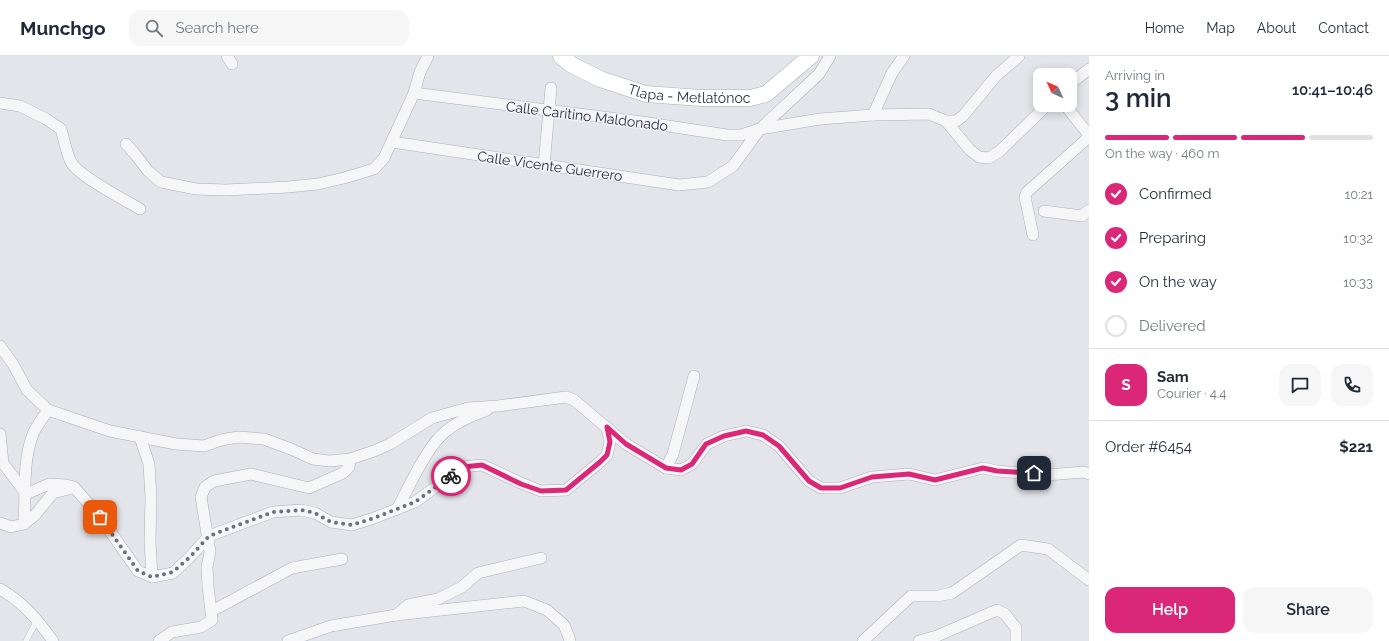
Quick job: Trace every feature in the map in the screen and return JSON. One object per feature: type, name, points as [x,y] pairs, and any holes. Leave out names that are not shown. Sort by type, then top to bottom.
[{"type":"main road","name":"Tlapa - Metlatónoc","points":[[561,56],[572,66],[600,80],[646,94],[701,98],[750,98],[766,94],[811,56]]},
{"type":"street","points":[[126,144],[148,172],[161,182],[196,189],[226,190],[318,184],[374,169],[384,158],[392,142],[414,94],[420,72],[428,56]]},
{"type":"street","points":[[760,129],[819,74],[830,56]]},
{"type":"street","points":[[873,115],[892,73],[904,56]]},
{"type":"street","points":[[946,121],[956,121],[962,116],[996,76],[1019,56]]},
{"type":"street","points":[[1077,78],[1089,69]]},
{"type":"street","points":[[544,165],[551,88]]},
{"type":"street","name":"Calle Caritino Maldonado","points":[[414,94],[642,122],[727,135],[741,135],[760,129],[820,119],[873,115],[929,114],[946,121]]},
{"type":"street","points":[[0,103],[20,106],[46,119],[61,129],[71,163],[82,174],[140,208]]},
{"type":"street","points":[[946,121],[970,150],[979,157],[989,158],[1000,151],[1039,112]]},
{"type":"street","points":[[1033,235],[1025,197],[1028,192],[1089,136],[1070,112]]},
{"type":"street","name":"Calle Vicente Guerrero","points":[[392,142],[679,185],[708,182],[733,166],[760,129]]},
{"type":"street","points":[[1044,212],[1082,216],[1089,210]]},
{"type":"street","points":[[0,346],[13,364],[26,390],[48,410],[110,431],[176,444],[204,446],[221,440],[238,437],[264,439],[313,459],[329,461],[350,459],[390,444],[432,418],[468,408],[498,406],[566,396],[574,400],[626,444],[666,468],[681,470],[692,464],[706,444],[724,436],[746,431],[763,435],[779,446],[809,481],[821,488],[840,488],[872,477],[909,474],[935,480],[983,468],[997,471],[1047,475],[1084,472],[1089,474]]},
{"type":"street","points":[[666,468],[673,454],[694,376]]},
{"type":"street","points":[[397,509],[431,447],[446,431],[467,418],[498,406]]},
{"type":"street","points":[[24,524],[26,494],[25,464],[33,433],[48,410]]},
{"type":"street","points":[[26,494],[49,484],[74,487],[100,517],[138,571],[152,577],[173,572],[190,557],[209,536],[273,512],[301,510],[315,513],[331,522],[352,525],[415,502],[463,467],[482,465],[521,484],[541,491],[566,490],[607,455],[610,442],[607,427]]},
{"type":"street","points":[[0,434],[2,463],[26,494]]},
{"type":"street","points":[[140,437],[149,464],[152,577]]},
{"type":"street","points":[[159,641],[172,632],[201,626],[212,620],[208,586],[210,552],[209,536],[201,498],[205,487],[214,481],[251,474],[308,488],[343,473],[349,467],[350,459]]},
{"type":"street","points":[[0,523],[11,527],[24,524],[35,515],[53,494],[74,487]]},
{"type":"street","points":[[863,641],[911,596],[938,596],[952,593],[1021,545],[1048,549],[1089,580]]},
{"type":"street","points":[[396,615],[408,605],[438,599],[462,588],[478,573],[541,558]]},
{"type":"street","points":[[212,611],[292,568],[342,559]]},
{"type":"street","points":[[0,589],[24,606],[38,620],[53,641]]},
{"type":"street","points":[[288,641],[332,626],[396,615],[524,601],[547,610],[564,625],[570,641]]},
{"type":"street","points":[[919,641],[937,636],[998,610],[1005,614],[1016,628],[1016,641]]},
{"type":"lane","points":[[26,641],[38,620]]},
{"type":"way so far","points":[[100,517],[138,571],[152,577],[173,572],[190,557],[209,536],[273,512],[301,510],[315,513],[331,522],[352,525],[415,502],[451,476]]},
{"type":"route","points":[[451,476],[463,467],[482,465],[521,484],[541,491],[566,490],[607,455],[610,442],[607,427],[626,444],[666,468],[681,470],[692,464],[706,444],[724,436],[746,431],[763,435],[779,446],[809,481],[821,488],[840,488],[872,477],[909,474],[935,480],[983,468],[997,471],[1034,473]]}]
